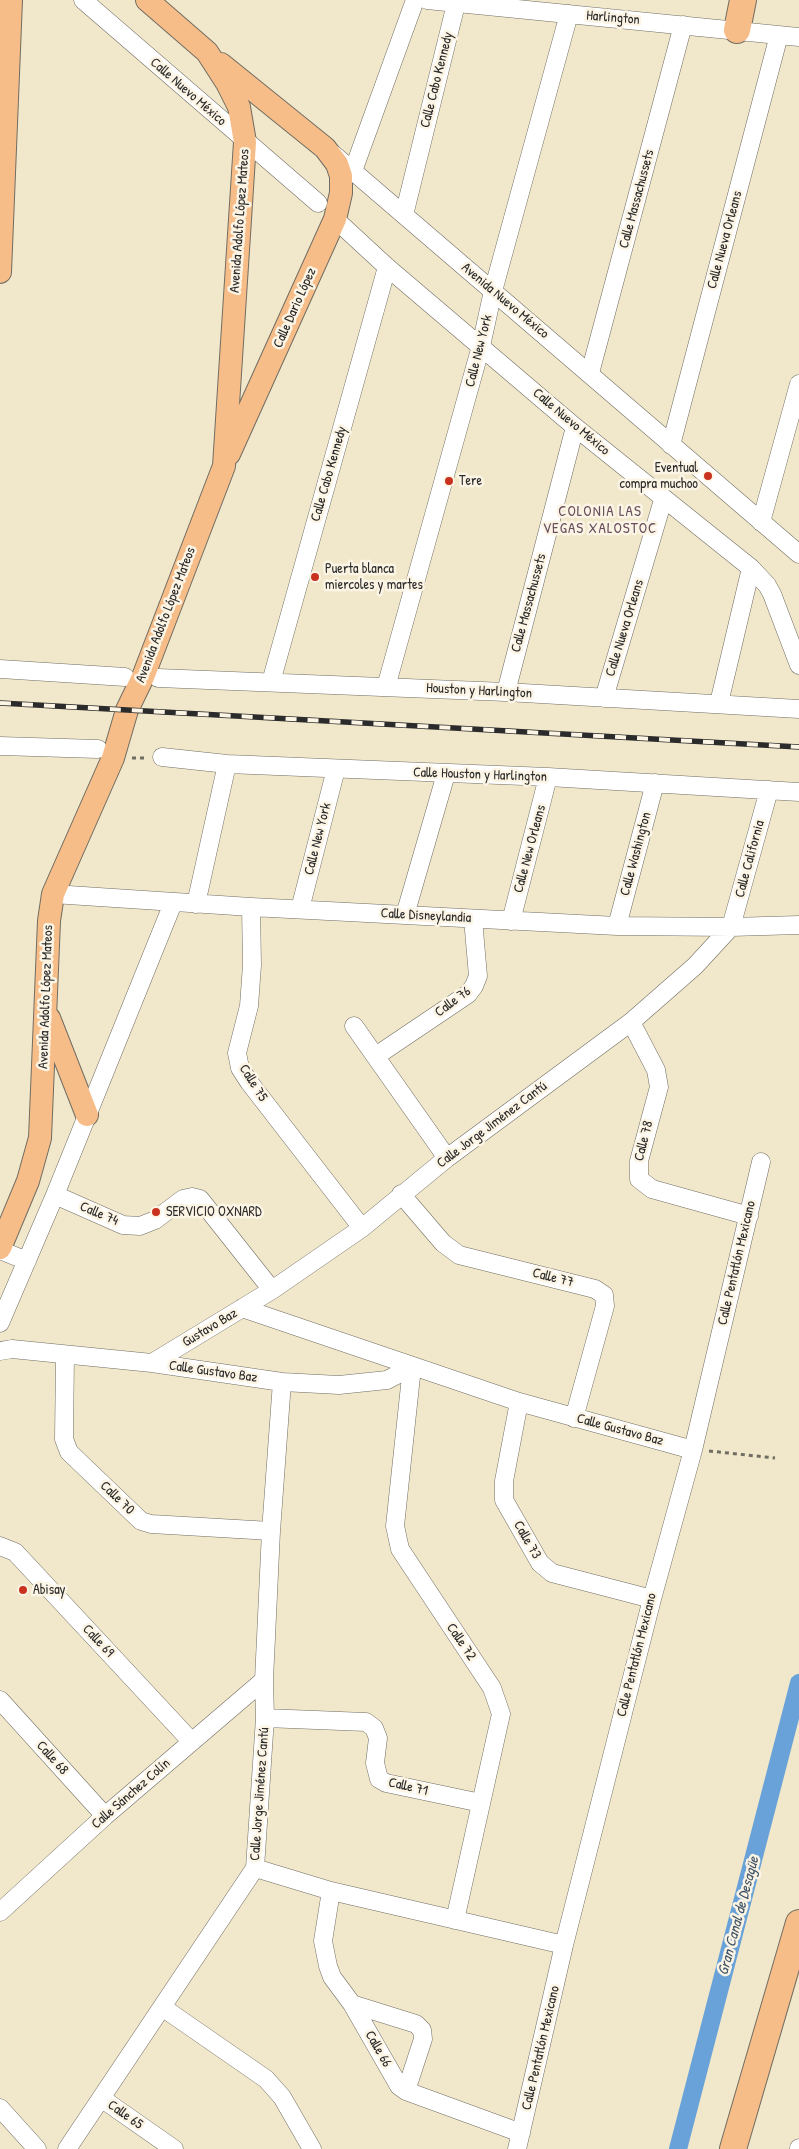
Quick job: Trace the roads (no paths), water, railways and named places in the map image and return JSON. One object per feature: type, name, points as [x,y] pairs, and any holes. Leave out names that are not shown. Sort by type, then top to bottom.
[{"type":"highway","points":[[738,30],[743,0]]},
{"type":"highway","points":[[733,2149],[799,1923]]},
{"type":"highway","points":[[752,2149],[799,1989]]},
{"type":"main road","name":"Avenida Adolfo López Mateos","points":[[0,1249],[28,1181],[40,1138],[49,921],[53,894],[113,758],[127,710],[143,677],[224,466],[245,142],[238,107],[227,83],[207,52],[146,0]]},
{"type":"main road","points":[[0,272],[4,67],[8,10]]},
{"type":"main road","name":"Avenida Nuevo México","points":[[207,52],[326,148]]},
{"type":"main road","name":"Calle Dario López","points":[[224,466],[335,219],[341,193],[341,176],[337,164],[326,148]]},
{"type":"main road","points":[[46,1010],[87,1115]]},
{"type":"street","name":"Calle Nuevo México","points":[[83,0],[245,142],[318,203]]},
{"type":"street","points":[[353,171],[415,0]]},
{"type":"street","name":"Harlington","points":[[427,0],[799,37]]},
{"type":"street","name":"Calle Cabo Kennedy","points":[[404,214],[456,4]]},
{"type":"street","name":"Calle New York","points":[[386,687],[481,346],[494,291],[569,14]]},
{"type":"street","name":"Calle Massachussets","points":[[590,374],[683,25]]},
{"type":"street","name":"Calle Nueva Orleans","points":[[671,445],[779,34]]},
{"type":"street","name":"Avenida Nuevo México","points":[[326,148],[799,554]]},
{"type":"street","name":"Calle Nuevo México","points":[[335,219],[387,267],[575,427],[751,568],[767,585],[772,594],[799,665]]},
{"type":"street","name":"Calle Cabo Kennedy","points":[[271,682],[387,267]]},
{"type":"street","points":[[761,522],[799,384]]},
{"type":"street","name":"Calle Massachussets","points":[[506,692],[575,427]]},
{"type":"street","name":"Calle Nueva Orleans","points":[[604,698],[664,500]]},
{"type":"street","points":[[719,704],[751,568]]},
{"type":"street","points":[[0,669],[125,677]]},
{"type":"street","name":"Houston y Harlington","points":[[158,678],[506,692],[799,709]]},
{"type":"street","points":[[0,746],[98,749]]},
{"type":"street","name":"Calle Houston y Harlington","points":[[162,757],[227,764],[548,777],[799,792]]},
{"type":"street","points":[[196,904],[227,764]]},
{"type":"street","name":"Calle New York","points":[[300,909],[336,769]]},
{"type":"street","points":[[405,915],[446,774]]},
{"type":"street","name":"Calle New Orleans","points":[[511,921],[548,777]]},
{"type":"street","name":"Calle Washington","points":[[617,926],[655,783]]},
{"type":"street","name":"Calle California","points":[[731,928],[768,790]]},
{"type":"street","name":"Calle Disneylandia","points":[[53,894],[251,908],[617,926],[731,928],[799,924]]},
{"type":"street","points":[[0,1323],[55,1195],[173,903]]},
{"type":"street","name":"Calle 75","points":[[251,908],[252,966],[249,1006],[237,1053],[240,1068],[362,1228]]},
{"type":"street","name":"Calle 76","points":[[376,1056],[468,994],[474,986],[478,976],[473,919]]},
{"type":"street","name":"Calle Jorge Jiménez Cantú","points":[[242,1308],[272,1290],[362,1228],[447,1158],[631,1022],[695,966],[731,928]]},
{"type":"street","name":"Calle 78","points":[[631,1022],[656,1070],[658,1087],[639,1161],[639,1179],[644,1185],[652,1189],[749,1216]]},
{"type":"street","points":[[354,1026],[447,1158]]},
{"type":"street","name":"Calle Pentatlón Mexicano","points":[[519,2141],[564,1945],[652,1599],[693,1450],[761,1162]]},
{"type":"street","name":"Calle 77","points":[[401,1194],[443,1243],[459,1255],[595,1289],[604,1295],[605,1306],[574,1418]]},
{"type":"street","name":"Calle 74","points":[[55,1195],[123,1224],[140,1226],[155,1220],[183,1199],[192,1197],[200,1199],[272,1290]]},
{"type":"street","points":[[0,1249],[27,1261]]},
{"type":"street","name":"Calle Gustavo Baz","points":[[242,1308],[412,1368],[519,1402],[693,1450]]},
{"type":"street","name":"Gustavo Baz","points":[[152,1363],[242,1308]]},
{"type":"street","name":"Calle Gustavo Baz","points":[[4,1348],[65,1356],[152,1363],[282,1382],[339,1385],[387,1380],[412,1368]]},
{"type":"street","name":"Calle 70","points":[[65,1356],[64,1439],[70,1452],[141,1521],[151,1524],[271,1532]]},
{"type":"street","name":"Calle 72","points":[[412,1368],[395,1526],[400,1549],[492,1688],[500,1714],[455,1920]]},
{"type":"street","name":"Calle Jorge Jiménez Cantú","points":[[67,2149],[255,1868],[265,1718],[264,1680],[271,1532],[282,1382]]},
{"type":"street","name":"Calle 73","points":[[519,1402],[504,1481],[504,1500],[540,1563],[552,1573],[652,1599]]},
{"type":"street","name":"Calle 69","points":[[0,1546],[15,1552],[192,1741]]},
{"type":"street","name":"Calle Sánchez Colín","points":[[0,1912],[105,1816],[264,1680]]},
{"type":"street","name":"Calle 68","points":[[0,1700],[105,1816]]},
{"type":"street","name":"Calle 71","points":[[265,1718],[366,1722],[374,1728],[378,1738],[375,1764],[379,1779],[386,1783],[481,1803]]},
{"type":"street","points":[[255,1868],[331,1891],[564,1945]]},
{"type":"street","name":"Calle 66","points":[[331,1891],[324,1926],[324,1955],[332,1977],[352,2004],[399,2086],[406,2091]]},
{"type":"street","points":[[352,2004],[416,2024],[422,2030],[423,2039],[406,2091],[519,2141]]},
{"type":"street","points":[[162,2007],[266,2079],[282,2097],[312,2149]]},
{"type":"street","name":"Calle 65","points":[[101,2098],[174,2149]]},
{"type":"street","points":[[0,2108],[37,2149]]},
{"type":"waterway","name":"Gran Canal de Desagüe","points":[[678,2149],[799,1683]]},
{"type":"railway","points":[[0,703],[799,747]]},
{"type":"place","name":"Eventual compra muchoo","points":[[708,476]]},
{"type":"place","name":"Tere","points":[[449,481]]},
{"type":"place","name":"Puerta blanca miercoles y martes","points":[[315,577]]},
{"type":"place","name":"SERVICIO OXNARD","points":[[156,1212]]},
{"type":"place","name":"Abisay","points":[[23,1590]]},
{"type":"district","name":"COLONIA LAS VEGAS XALOSTOC","points":[[600,520]]}]
